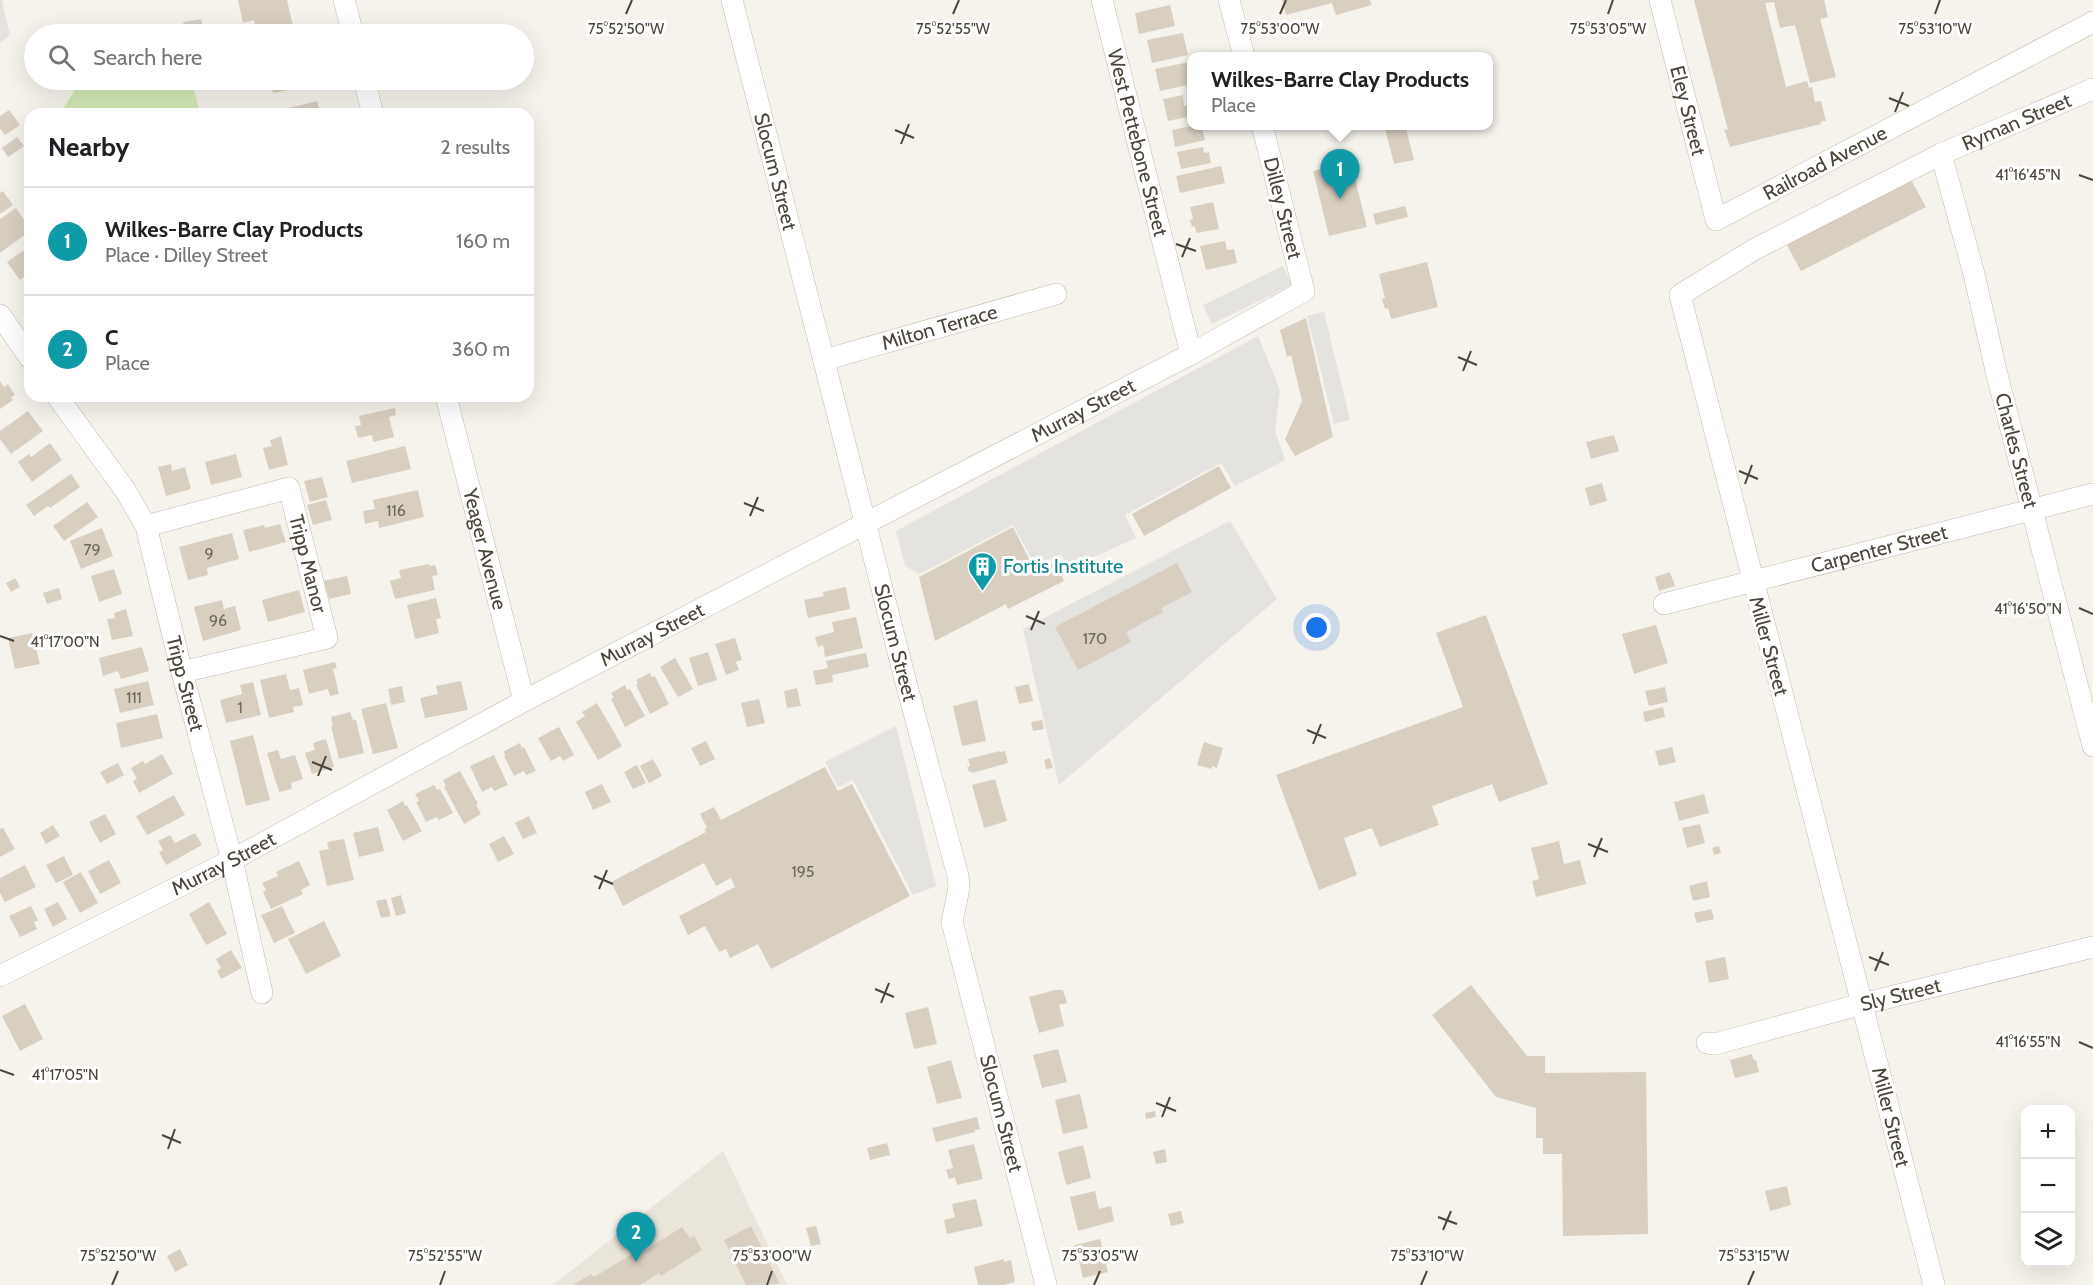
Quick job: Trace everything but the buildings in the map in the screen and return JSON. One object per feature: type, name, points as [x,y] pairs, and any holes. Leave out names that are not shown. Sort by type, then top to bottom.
[{"type":"street","points":[[344,0],[350,24]]},
{"type":"street","name":"Slocum Street","points":[[732,0],[958,876],[959,888],[952,922],[1046,1285]]},
{"type":"street","name":"West Pettebone Street","points":[[1102,0],[1191,354]]},
{"type":"street","points":[[1229,0],[1243,52]]},
{"type":"street","name":"Eley Street","points":[[1660,0],[1716,220]]},
{"type":"street","name":"Railroad Avenue","points":[[1716,220],[2093,22]]},
{"type":"street","name":"Ryman Street","points":[[1941,154],[2093,89]]},
{"type":"street","points":[[367,90],[371,108]]},
{"type":"street","name":"Dilley Street","points":[[1263,130],[1304,291]]},
{"type":"street","name":"Charles Street","points":[[1941,154],[1974,274],[1997,375],[2093,746]]},
{"type":"street","name":"Miller Street","points":[[1934,1285],[1680,295],[1755,249],[1941,154]]},
{"type":"street","name":"Murray Street","points":[[0,976],[232,860],[524,701],[1191,354],[1304,291]]},
{"type":"street","name":"Milton Terrace","points":[[824,360],[1056,294]]},
{"type":"street","points":[[0,315],[24,349]]},
{"type":"street","name":"Tripp Street","points":[[61,402],[125,490],[146,526],[232,860],[262,993]]},
{"type":"street","name":"Yeager Avenue","points":[[448,402],[524,701]]},
{"type":"street","name":"Tripp Manor","points":[[146,526],[289,488],[327,638],[182,672]]},
{"type":"street","name":"Carpenter Street","points":[[1664,604],[2093,494]]},
{"type":"street","name":"Sly Street","points":[[1707,1043],[1715,1044],[1862,1004],[2093,947]]},
{"type":"shaded area","points":[[0,0],[2,0],[10,35],[0,43]]},
{"type":"shaded area","points":[[1283,266],[1292,285],[1212,324],[1203,305]]},
{"type":"shaded area","points":[[1324,312],[1350,420],[1334,424],[1307,316]]},
{"type":"shaded area","points":[[1258,336],[1280,390],[1275,431],[1285,460],[1235,486],[1221,463],[1125,515],[1136,538],[1069,568],[1061,554],[1036,567],[1013,525],[920,574],[905,566],[896,531]]},
{"type":"shaded area","points":[[1230,521],[1277,599],[1059,785],[1023,629]]},
{"type":"shaded area","points":[[896,726],[936,885],[939,885],[913,895],[853,780],[838,787],[825,762]]},
{"type":"shaded area","points":[[723,1151],[787,1285],[553,1285]]},
{"type":"green space","points":[[75,90],[194,90],[199,108],[64,108]]},
{"type":"place","name":"Wilkes-Barre Clay Products","points":[[1340,199]]},
{"type":"place","name":"Fortis Institute","points":[[982,592]]},
{"type":"place","name":"C","points":[[636,1262]]}]
